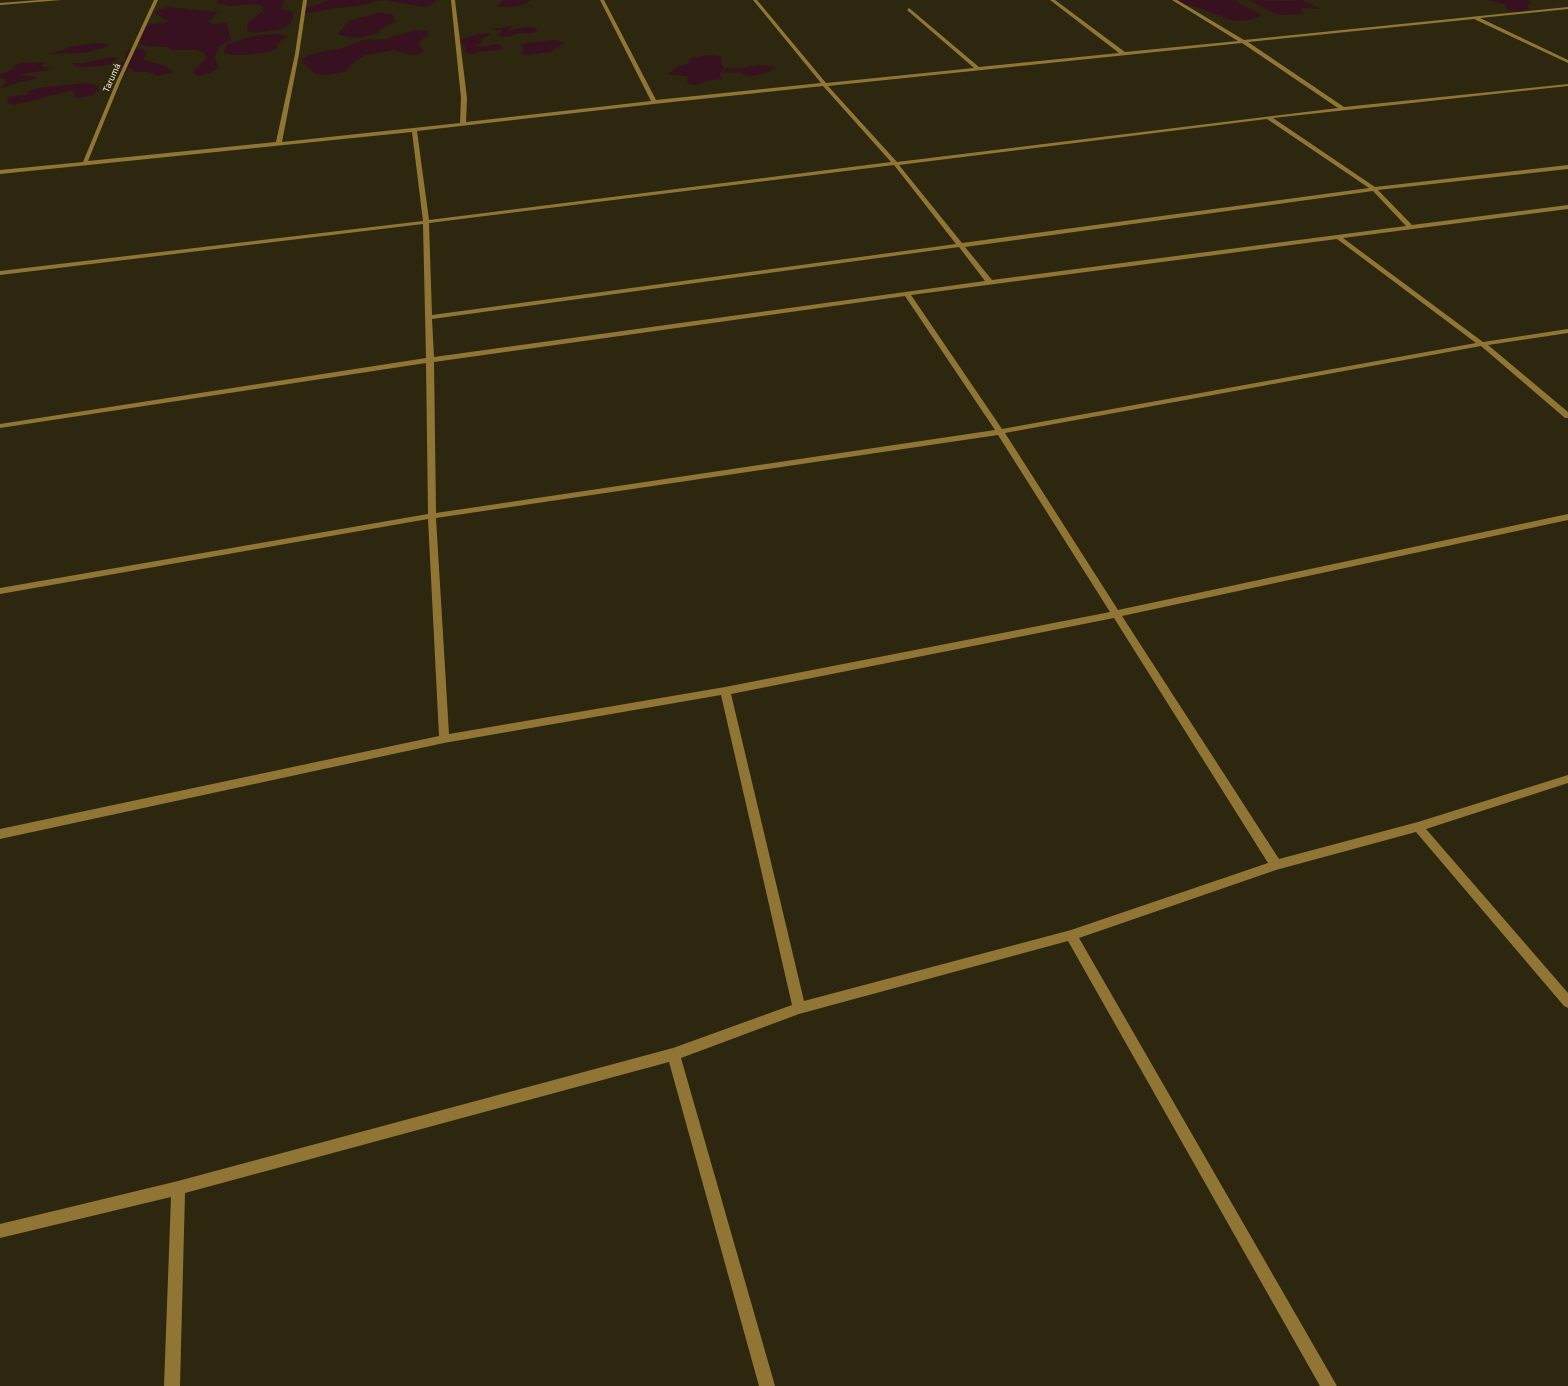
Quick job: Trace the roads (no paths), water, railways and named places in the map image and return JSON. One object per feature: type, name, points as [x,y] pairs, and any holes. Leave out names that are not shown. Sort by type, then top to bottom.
[{"type":"street","points":[[0,4],[59,0]]},
{"type":"street","name":"Tarumá","points":[[84,163],[119,80],[156,0]]},
{"type":"street","points":[[279,143],[297,54],[305,0]]},
{"type":"street","points":[[453,0],[464,98],[463,124]]},
{"type":"street","points":[[602,0],[654,102]]},
{"type":"street","points":[[755,0],[826,85],[896,164],[990,282]]},
{"type":"street","points":[[1052,0],[1124,54]]},
{"type":"street","points":[[1174,0],[1244,42],[1342,108]]},
{"type":"street","points":[[0,172],[414,130],[654,102],[1568,8]]},
{"type":"street","points":[[909,9],[978,69]]},
{"type":"street","points":[[1476,18],[1568,62]]},
{"type":"street","points":[[0,274],[1342,108],[1568,85]]},
{"type":"street","points":[[1268,117],[1374,189],[1409,226]]},
{"type":"street","points":[[414,130],[426,222],[432,516],[444,739]]},
{"type":"street","points":[[428,318],[1374,189],[1568,167]]},
{"type":"street","points":[[0,426],[430,360],[906,293],[1338,237],[1409,226],[1568,207]]},
{"type":"street","points":[[1338,237],[1482,344],[1568,416]]},
{"type":"street","points":[[906,293],[1000,432],[1276,865]]},
{"type":"street","points":[[0,591],[432,516],[1000,432],[1482,344],[1568,331]]},
{"type":"street","points":[[0,834],[444,739],[725,691],[1116,614],[1568,517]]},
{"type":"street","points":[[725,691],[799,1008]]},
{"type":"street","points":[[0,1231],[178,1188],[673,1054],[799,1008],[1071,935],[1276,865],[1418,826],[1568,779]]},
{"type":"street","points":[[1418,826],[1568,1002]]},
{"type":"street","points":[[1071,935],[1329,1386]]},
{"type":"street","points":[[673,1054],[767,1386]]},
{"type":"street","points":[[172,1386],[178,1188]]}]
